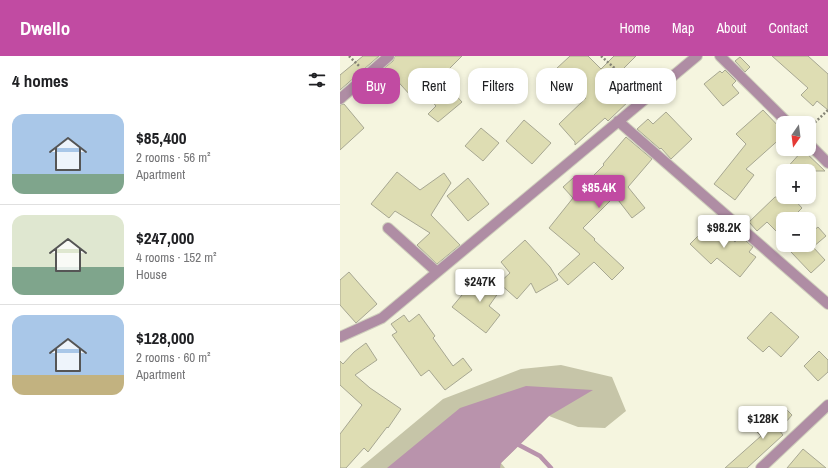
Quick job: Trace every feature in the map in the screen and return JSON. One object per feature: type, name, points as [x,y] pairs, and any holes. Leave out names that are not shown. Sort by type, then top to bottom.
[{"type":"street","points":[[340,99],[389,56]]},
{"type":"street","points":[[676,73],[697,56]]},
{"type":"street","points":[[720,56],[781,116]]},
{"type":"street","points":[[340,337],[382,318],[639,104]]},
{"type":"street","points":[[618,121],[828,304]]},
{"type":"street","points":[[816,151],[828,163]]},
{"type":"street","points":[[388,228],[437,272]]},
{"type":"street","points":[[761,468],[828,405]]},
{"type":"path","points":[[601,56],[614,68]]},
{"type":"path","points":[[816,121],[828,110]]},
{"type":"green space","points":[[561,365],[612,377],[626,411],[605,428],[578,427],[549,416],[501,463],[505,468],[360,468],[443,399],[521,369]]},
{"type":"shaded area","points":[[526,386],[593,390],[549,416],[501,463],[500,468],[387,468],[460,408]]},
{"type":"building","points":[[363,56],[379,56],[365,68],[352,68],[352,80],[340,90],[340,75]]},
{"type":"building","points":[[395,56],[462,56],[450,68],[408,68],[408,93],[400,84],[400,68],[384,68],[393,61]]},
{"type":"building","points":[[570,56],[588,56],[600,68],[595,68],[595,104],[626,104],[608,121],[605,118],[575,145],[575,142],[559,124],[580,104],[587,104],[587,68],[557,68]]},
{"type":"building","points":[[614,56],[636,56],[624,68],[602,68]]},
{"type":"building","points":[[772,56],[808,56],[828,74],[828,110],[817,101],[813,106],[801,95],[808,88]]},
{"type":"building","points":[[740,57],[750,67],[745,72],[735,61]]},
{"type":"building","points":[[725,70],[736,81],[732,85],[739,93],[723,106],[704,84],[720,71],[722,73]]},
{"type":"building","points":[[344,104],[364,128],[340,150],[340,105]]},
{"type":"building","points":[[434,104],[460,104],[438,122],[428,114],[436,106]]},
{"type":"building","points":[[763,110],[776,124],[776,142],[746,169],[754,175],[735,200],[714,184],[746,144],[736,134]]},
{"type":"building","points":[[666,112],[692,139],[671,159],[661,148],[660,149],[637,129],[648,119],[653,124]]},
{"type":"building","points":[[524,120],[551,143],[532,164],[506,141]]},
{"type":"building","points":[[481,128],[499,143],[483,161],[465,146]]},
{"type":"building","points":[[626,137],[652,159],[628,187],[645,208],[632,218],[615,196],[583,228],[624,268],[612,280],[594,262],[568,285],[558,274],[580,254],[549,228],[573,198],[563,187],[573,178],[582,187],[604,165],[603,164]]},
{"type":"building","points":[[798,156],[809,156],[825,171],[816,171],[816,164],[790,164]]},
{"type":"building","points":[[397,172],[420,190],[444,173],[451,183],[431,215],[460,245],[437,264],[417,245],[430,233],[395,211],[389,218],[371,204]]},
{"type":"building","points":[[468,178],[489,204],[468,221],[447,196]]},
{"type":"building","points":[[775,197],[776,204],[798,204],[802,208],[798,212],[776,212],[776,231],[767,222],[757,231],[749,222]]},
{"type":"building","points":[[713,221],[735,242],[740,236],[753,247],[749,252],[756,257],[740,277],[717,258],[711,264],[690,244]]},
{"type":"building","points":[[818,227],[826,236],[816,244],[816,229]]},
{"type":"building","points":[[525,240],[550,267],[558,280],[536,293],[531,283],[517,299],[499,283],[510,273],[501,262]]},
{"type":"building","points":[[816,250],[825,260],[811,273],[791,252],[816,252]]},
{"type":"building","points":[[484,271],[501,289],[489,306],[500,315],[486,333],[452,307],[467,289],[469,290]]},
{"type":"building","points":[[349,272],[377,304],[356,323],[340,305],[340,280]]},
{"type":"building","points":[[771,312],[799,337],[781,357],[769,346],[763,352],[747,338]]},
{"type":"building","points":[[419,314],[435,336],[433,338],[453,366],[463,358],[472,370],[445,390],[429,370],[421,376],[392,335],[397,332],[391,324],[404,315],[409,322]]},
{"type":"building","points":[[366,343],[377,360],[355,375],[370,388],[401,409],[388,428],[387,427],[368,452],[364,448],[346,468],[340,468],[340,434],[362,405],[340,385],[340,361],[343,364],[354,352]]},
{"type":"building","points":[[819,351],[828,360],[828,372],[818,381],[804,366]]},
{"type":"building","points":[[783,406],[792,415],[779,430],[783,435],[747,468],[725,468],[761,436],[757,432],[769,420],[770,421]]},
{"type":"building","points":[[803,449],[826,468],[787,468]]},
{"type":"waterway","points":[[519,445],[540,456],[551,468]]}]
